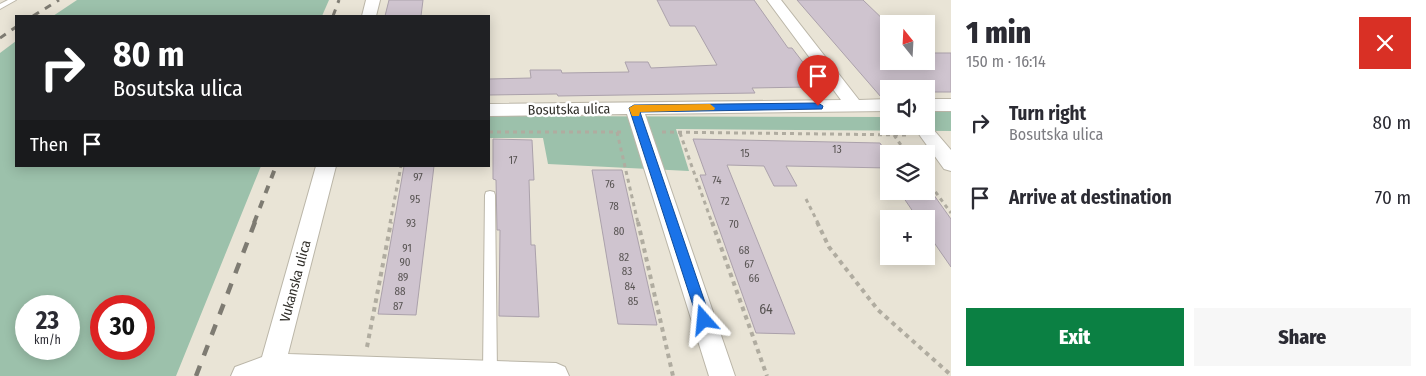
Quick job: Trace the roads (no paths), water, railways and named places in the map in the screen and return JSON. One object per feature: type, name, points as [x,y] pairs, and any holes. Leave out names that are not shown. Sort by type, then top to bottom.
[{"type":"street","points":[[369,15],[373,0]]},
{"type":"street","points":[[774,0],[855,106]]},
{"type":"street","name":"Bosutska ulica","points":[[490,110],[880,105]]},
{"type":"street","points":[[935,105],[951,105]]},
{"type":"street","points":[[634,108],[722,376]]},
{"type":"street","points":[[928,135],[951,164]]},
{"type":"street","name":"Vukanska ulica","points":[[272,366],[326,167]]},
{"type":"street","points":[[244,376],[272,366],[556,376]]},
{"type":"lane","points":[[0,6],[13,0]]},
{"type":"lane","points":[[490,195],[490,374]]},
{"type":"railway","points":[[35,15],[59,0]]},
{"type":"railway","points":[[333,15],[339,0]]},
{"type":"railway","points":[[0,38],[15,28]]},
{"type":"railway","points":[[254,223],[276,167]]},
{"type":"railway","points":[[196,376],[255,222]]}]
